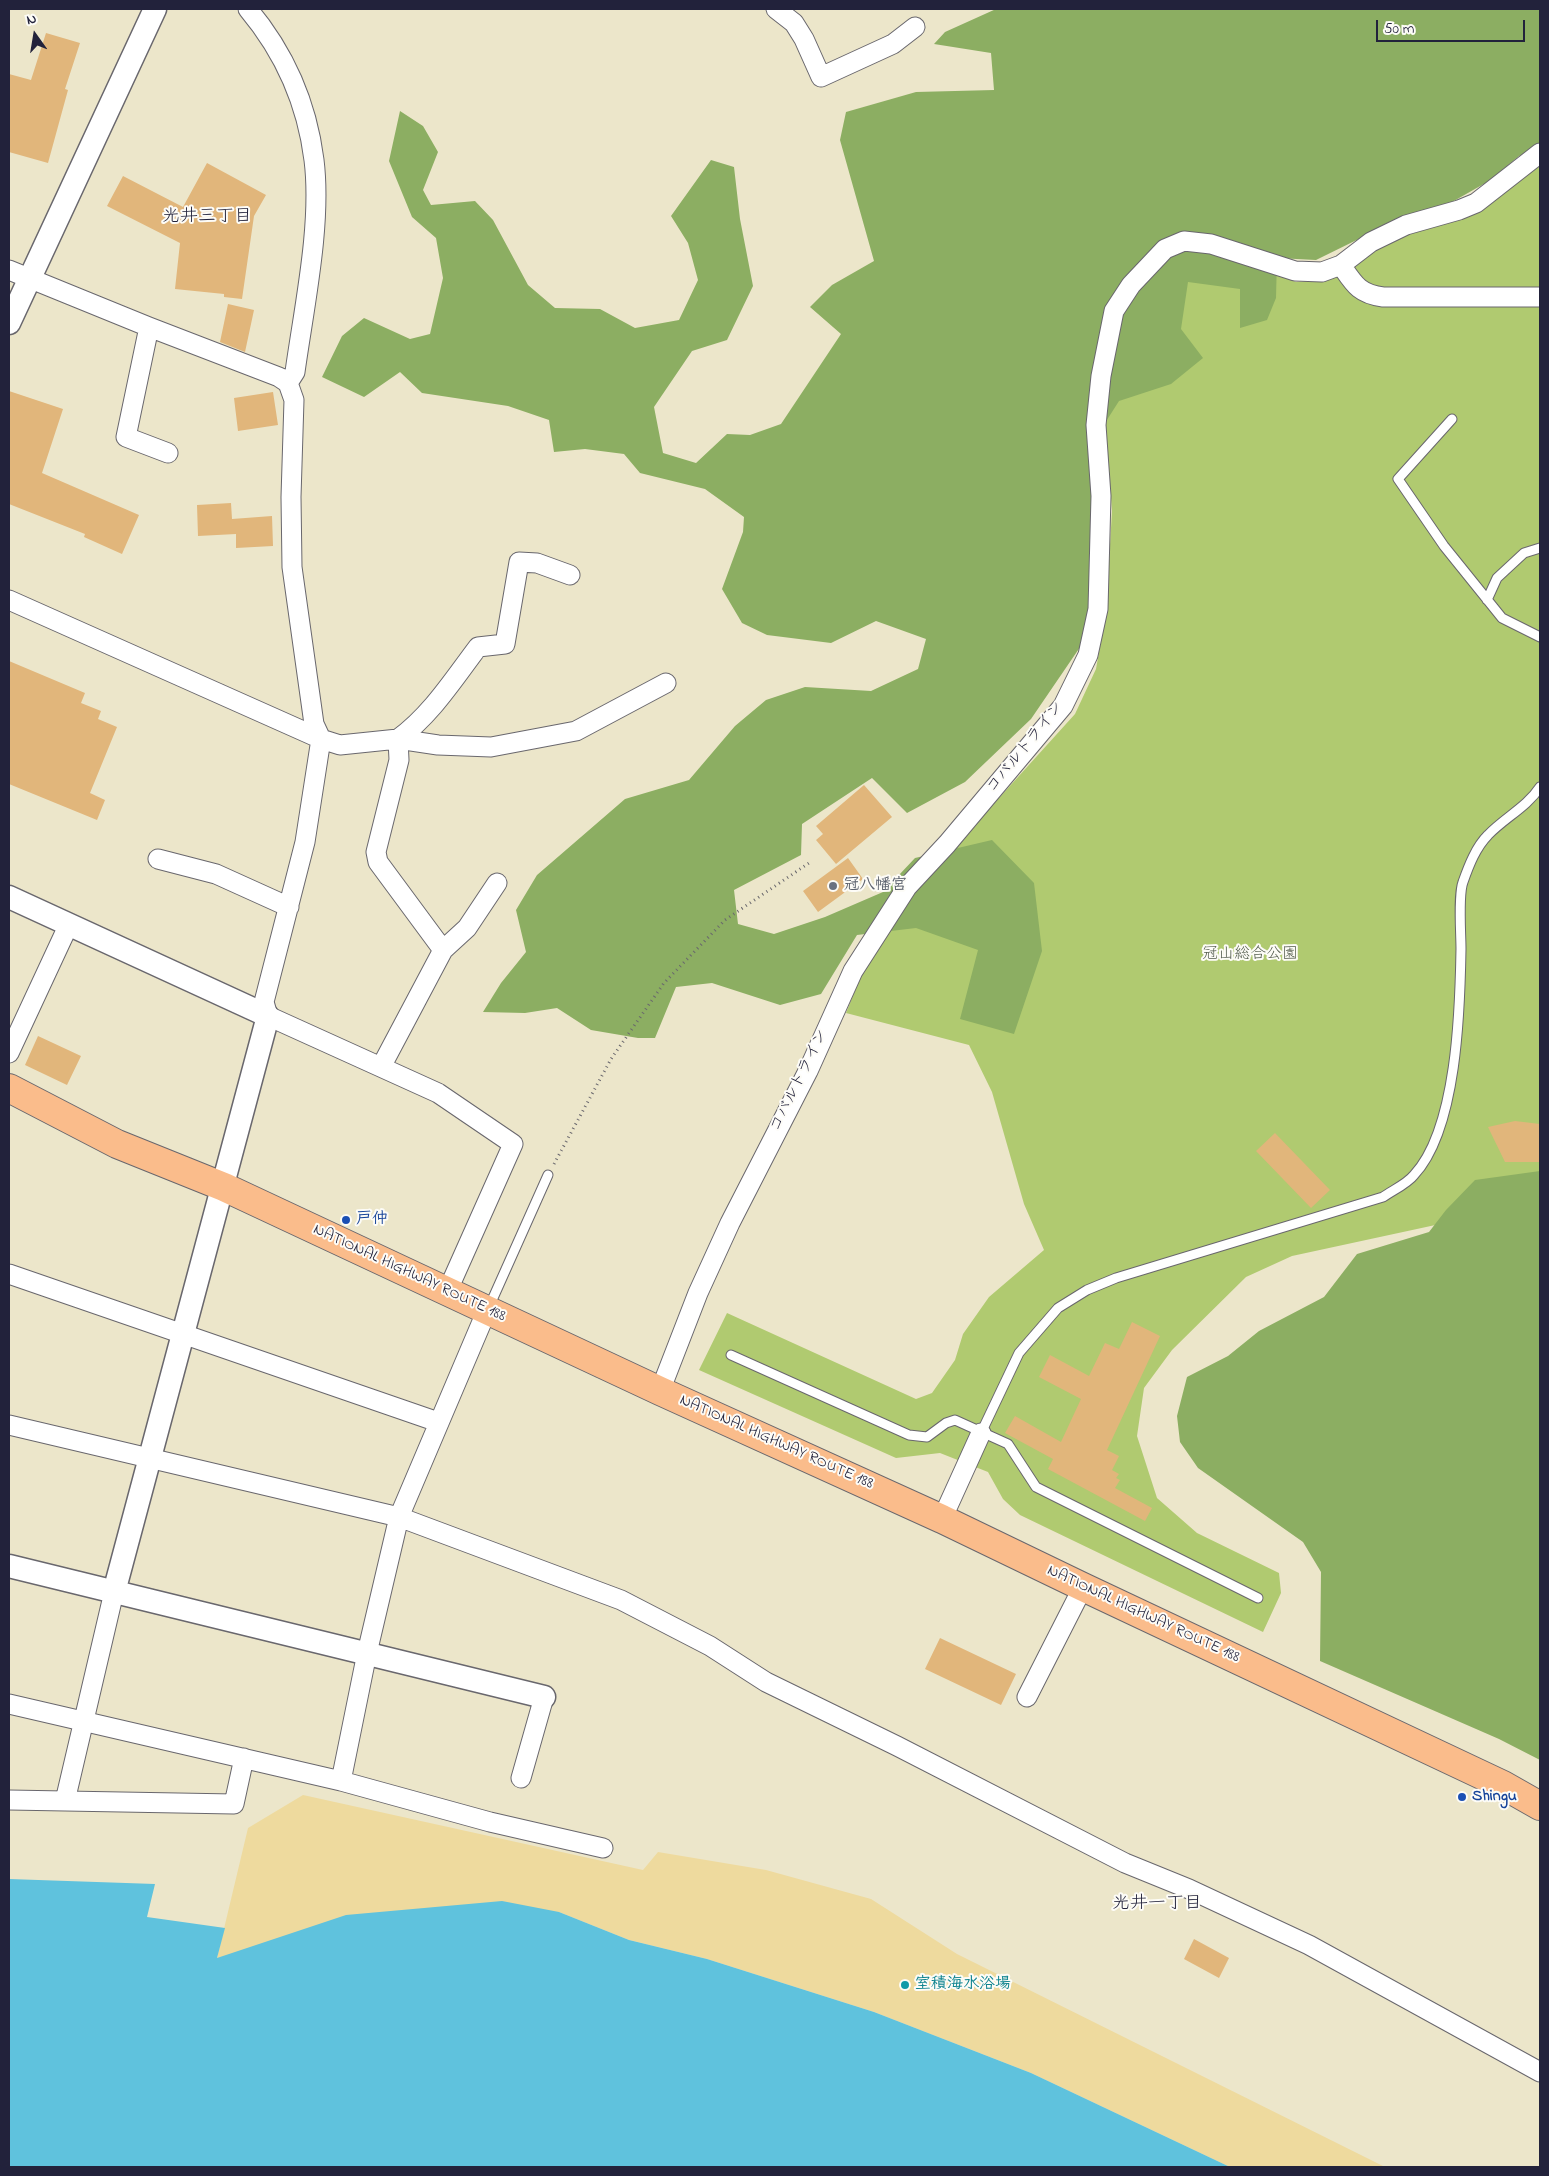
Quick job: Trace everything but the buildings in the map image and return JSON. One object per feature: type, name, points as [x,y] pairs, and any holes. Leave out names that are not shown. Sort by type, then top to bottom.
[{"type":"highway","name":"NATIONAL HIGHWAY ROUTE 188","points":[[9,1088],[117,1144],[224,1188],[942,1519],[1503,1785],[1540,1806]]},
{"type":"street","points":[[9,323],[155,9]]},
{"type":"street","points":[[248,9],[260,23],[284,60],[302,103],[314,160],[315,209],[310,265],[295,372],[288,384]]},
{"type":"street","points":[[776,9],[794,23],[804,39],[821,77],[893,44],[915,28]]},
{"type":"street","name":"コバルトライン","points":[[660,1390],[706,1276],[808,1071],[853,971],[907,887],[1063,706],[1088,655],[1098,609],[1101,496],[1096,425],[1101,376],[1114,311],[1131,285],[1165,248],[1184,241],[1211,244],[1295,271],[1322,272],[1341,265],[1371,242],[1406,225],[1459,210],[1476,203],[1540,153]]},
{"type":"street","points":[[1341,265],[1355,286],[1369,295],[1383,297],[1540,297]]},
{"type":"street","points":[[9,270],[148,327],[279,377],[288,384],[294,400],[291,497],[292,567],[314,724],[321,740],[305,842],[264,1002],[268,1016],[224,1188],[114,1592],[65,1801]]},
{"type":"street","points":[[148,327],[126,437],[168,453]]},
{"type":"street","points":[[398,739],[412,729],[441,696],[478,647],[505,644],[518,562],[537,563],[570,575]]},
{"type":"street","points":[[9,600],[321,740],[340,745],[398,739],[438,745],[491,747],[576,731],[666,683]]},
{"type":"street","points":[[398,739],[399,760],[376,852],[378,862],[443,950]]},
{"type":"street","points":[[158,859],[216,874],[289,907]]},
{"type":"street","points":[[381,1067],[443,950],[467,928],[497,883]]},
{"type":"street","points":[[9,897],[438,1093],[513,1144],[447,1292]]},
{"type":"street","points":[[9,1053],[69,924]]},
{"type":"street","points":[[9,1274],[183,1336],[438,1422]]},
{"type":"street","points":[[341,1781],[367,1653],[399,1517],[487,1310]]},
{"type":"street","points":[[9,1425],[399,1517],[621,1600],[710,1646],[766,1682],[897,1746],[1125,1863],[1189,1889],[1309,1946],[1540,2072]]},
{"type":"street","points":[[942,1519],[981,1433]]},
{"type":"street","points":[[9,1566],[544,1697],[521,1778]]},
{"type":"street","points":[[1028,1697],[1083,1587]]},
{"type":"street","points":[[9,1704],[341,1781],[490,1822],[603,1848]]},
{"type":"street","points":[[9,1800],[234,1804],[244,1758]]},
{"type":"lane","points":[[1452,419],[1398,479],[1444,546],[1502,618],[1540,637]]},
{"type":"lane","points":[[1487,600],[1497,578],[1524,553],[1540,548]]},
{"type":"lane","points":[[981,1433],[1019,1353],[1058,1308],[1087,1290],[1116,1278],[1383,1197],[1414,1176],[1430,1151],[1447,1105],[1457,1041],[1461,968],[1462,884],[1476,851],[1487,835],[1534,796],[1540,787]]},
{"type":"lane","points":[[487,1310],[548,1175]]},
{"type":"lane","points":[[731,1355],[908,1435],[927,1437],[946,1423],[955,1420],[1008,1444],[1036,1487],[1258,1598]]},
{"type":"path","points":[[548,1175],[611,1060],[664,983],[725,920],[809,862]]},
{"type":"green space","points":[[996,9],[1540,9],[1540,148],[1519,156],[1489,181],[1445,206],[1377,230],[1316,260],[1277,258],[1276,298],[1267,320],[1240,328],[1240,289],[1188,282],[1181,329],[1203,358],[1171,384],[1119,401],[1091,445],[1095,552],[1089,634],[1031,719],[965,782],[907,813],[872,778],[802,824],[801,855],[734,890],[738,924],[774,934],[825,917],[883,892],[915,858],[992,840],[1034,883],[1042,951],[1014,1034],[960,1019],[978,950],[916,928],[857,935],[821,994],[780,1005],[712,983],[676,987],[655,1038],[638,1038],[591,1030],[557,1008],[525,1013],[483,1012],[501,983],[526,952],[516,910],[537,875],[625,799],[689,780],[735,726],[766,700],[805,687],[871,691],[918,669],[926,639],[876,621],[831,643],[767,635],[742,623],[722,589],[743,532],[744,517],[705,489],[640,473],[624,454],[585,449],[554,452],[549,420],[508,406],[422,393],[400,372],[364,397],[322,377],[342,336],[364,318],[410,339],[430,334],[443,278],[436,238],[412,217],[389,161],[400,111],[423,126],[438,152],[423,190],[431,205],[475,201],[493,220],[528,285],[555,308],[600,309],[635,328],[679,320],[698,280],[688,243],[671,216],[711,160],[734,167],[740,219],[753,286],[727,340],[692,351],[654,407],[663,453],[696,463],[727,434],[750,435],[781,424],[841,334],[810,307],[832,285],[874,261],[840,140],[846,112],[916,92],[994,90],[991,53],[934,44],[945,32]]},
{"type":"green space","name":"冠山総合公園","points":[[1540,161],[1540,1218],[1440,1224],[1292,1256],[1246,1277],[1172,1350],[1144,1388],[1137,1436],[1157,1498],[1197,1533],[1279,1573],[1281,1593],[1263,1632],[1020,1515],[1003,1499],[988,1472],[940,1453],[896,1458],[699,1370],[727,1313],[916,1399],[932,1393],[955,1360],[963,1334],[989,1297],[1044,1250],[1024,1204],[992,1092],[969,1045],[846,1013],[860,978],[913,893],[1075,714],[1096,669],[1106,612],[1112,511],[1105,420],[1137,295],[1243,261],[1296,282],[1317,281]]},
{"type":"green space","points":[[1540,1171],[1540,1760],[1499,1739],[1320,1661],[1321,1572],[1303,1542],[1198,1468],[1180,1442],[1177,1416],[1187,1377],[1228,1356],[1259,1331],[1324,1297],[1357,1254],[1429,1232],[1446,1210],[1475,1180]]},
{"type":"sand","name":"室積海水浴場","points":[[303,1795],[643,1870],[658,1852],[766,1870],[871,1899],[957,1954],[1385,2167],[1230,2167],[1031,2073],[874,2012],[707,1959],[629,1940],[559,1912],[217,1958],[248,1828]]},
{"type":"water","points":[[9,1879],[155,1884],[147,1917],[225,1928],[217,1958],[346,1915],[502,1901],[559,1912],[629,1940],[707,1959],[874,2012],[1031,2073],[1230,2167],[9,2167]]},
{"type":"place","name":"冠八幡宮","points":[[833,886]]},
{"type":"place","name":"戸仲","points":[[346,1220]]},
{"type":"place","name":"Shingu","points":[[1462,1797]]},
{"type":"place","name":"室積海水浴場","points":[[905,1985]]},
{"type":"district","name":"光井三丁目","points":[[207,218]]},
{"type":"district","name":"光井一丁目","points":[[1157,1905]]}]
